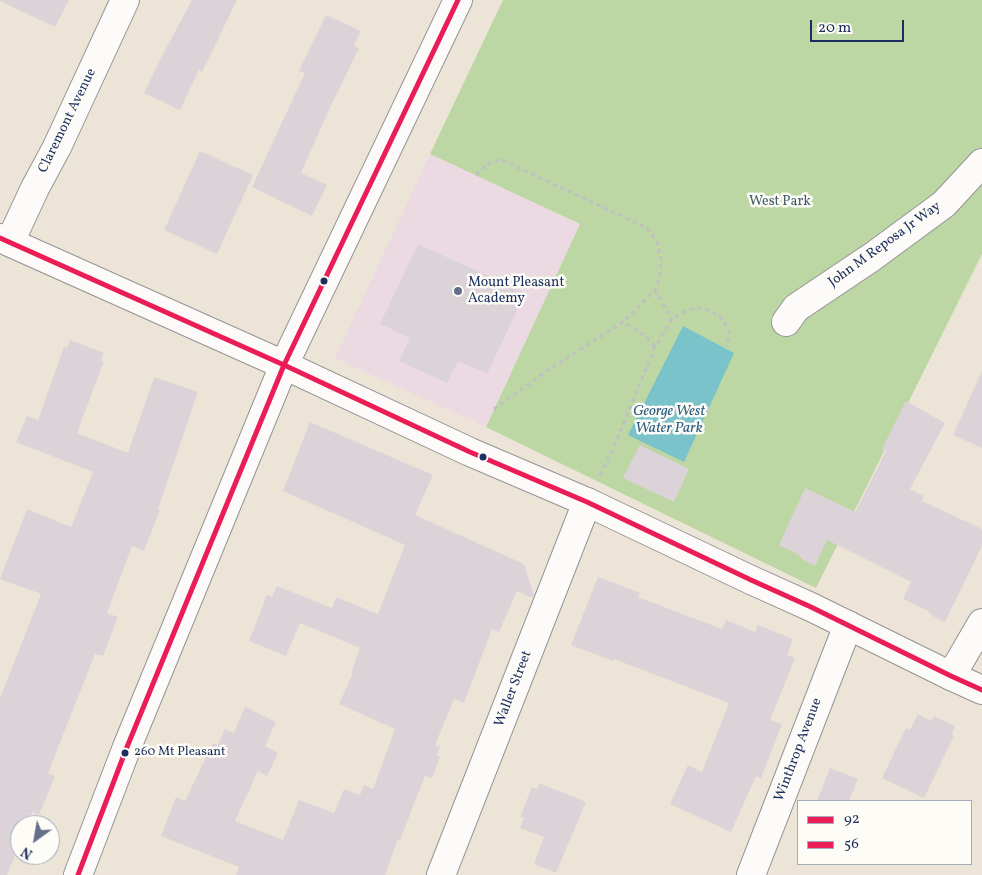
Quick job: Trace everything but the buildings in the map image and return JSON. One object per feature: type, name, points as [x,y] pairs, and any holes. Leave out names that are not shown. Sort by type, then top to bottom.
[{"type":"main road","name":"Claremont Avenue","points":[[5,240],[57,147],[125,0]]},
{"type":"main road","points":[[78,875],[131,738],[284,365],[458,0]]},
{"type":"main road","name":"John M Reposa Jr Way","points":[[786,322],[796,308],[872,257],[944,204],[982,163]]},
{"type":"main road","points":[[5,240],[284,365],[470,452],[587,502],[848,624],[982,690]]},
{"type":"main road","name":"Waller Street","points":[[441,875],[587,502]]},
{"type":"main road","points":[[951,676],[982,623]]},
{"type":"main road","name":"Winthrop Avenue","points":[[751,875],[848,624]]},
{"type":"path","points":[[476,175],[486,165],[500,159],[647,228],[658,244],[661,260],[660,277],[655,290],[623,322],[551,368],[494,409]]},
{"type":"path","points":[[655,290],[672,319]]},
{"type":"path","points":[[587,502],[616,442],[655,348],[672,319],[695,308],[709,310],[720,317],[729,330],[727,346]]},
{"type":"path","points":[[623,322],[650,340],[655,348]]},
{"type":"shaded area","name":"Mount Pleasant Academy","points":[[430,154],[580,224],[486,427],[335,358]]},
{"type":"green space","name":"West Park","points":[[503,0],[982,0],[982,254],[816,588],[486,427],[580,224],[430,154]]},
{"type":"water","name":"George West Water Park","points":[[683,326],[734,353],[684,462],[628,435]]},
{"type":"transit line","name":"92","points":[[78,875],[127,747],[284,365],[458,0]]},
{"type":"transit line","name":"56","points":[[0,238],[284,365],[470,452],[587,502],[982,690]]},
{"type":"place","name":"Mount Pleasant Academy","points":[[458,291]]},
{"type":"place","name":"260 Mt Pleasant","points":[[125,753]]}]
